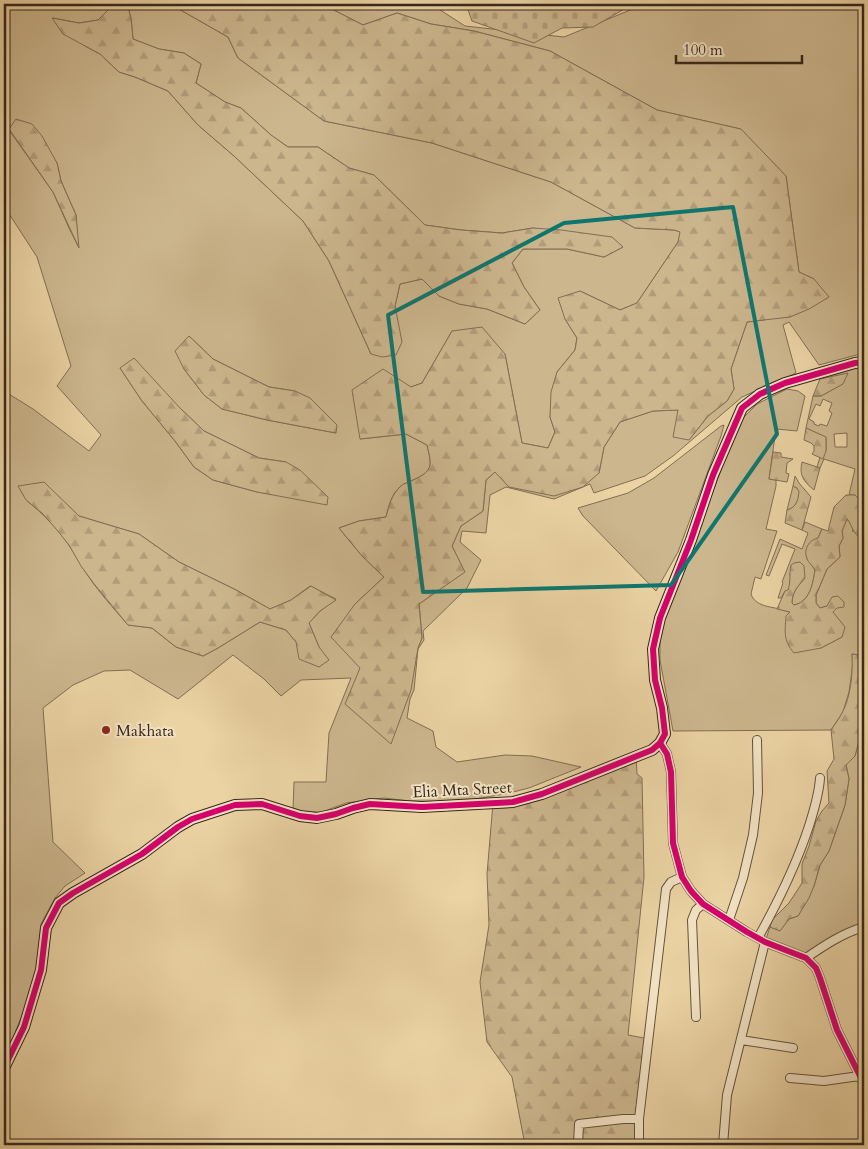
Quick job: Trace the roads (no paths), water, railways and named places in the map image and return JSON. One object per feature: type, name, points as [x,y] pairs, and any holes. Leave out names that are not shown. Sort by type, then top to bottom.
[{"type":"street","points":[[864,362],[785,384],[760,394],[742,408],[713,475],[691,540],[660,618],[653,649],[655,680],[662,708],[664,734],[660,743],[667,754],[671,772],[673,843],[682,877],[703,904],[761,940],[806,958],[816,968],[837,1030],[864,1084]]},
{"type":"street","points":[[729,920],[743,878],[752,834],[758,792],[758,740]]},
{"type":"street","name":"Elia Mta Street","points":[[4,1068],[24,1027],[41,970],[46,928],[59,903],[142,854],[192,819],[235,805],[262,804],[300,816],[317,818],[370,804],[422,807],[514,802],[542,794],[652,750],[660,743]]},
{"type":"street","points":[[723,1145],[727,1095],[761,940],[802,848],[816,804],[820,778]]},
{"type":"street","points":[[639,1145],[640,1119],[666,889],[671,882],[682,877]]},
{"type":"street","points":[[696,1017],[692,920],[696,910],[703,904]]},
{"type":"street","points":[[806,958],[832,940],[864,926]]},
{"type":"street","points":[[740,1040],[792,1048]]},
{"type":"street","points":[[790,1078],[824,1081],[860,1076]]},
{"type":"street","points":[[578,1145],[579,1124],[640,1119]]},
{"type":"place","name":"Makhata","points":[[106,730]]}]
